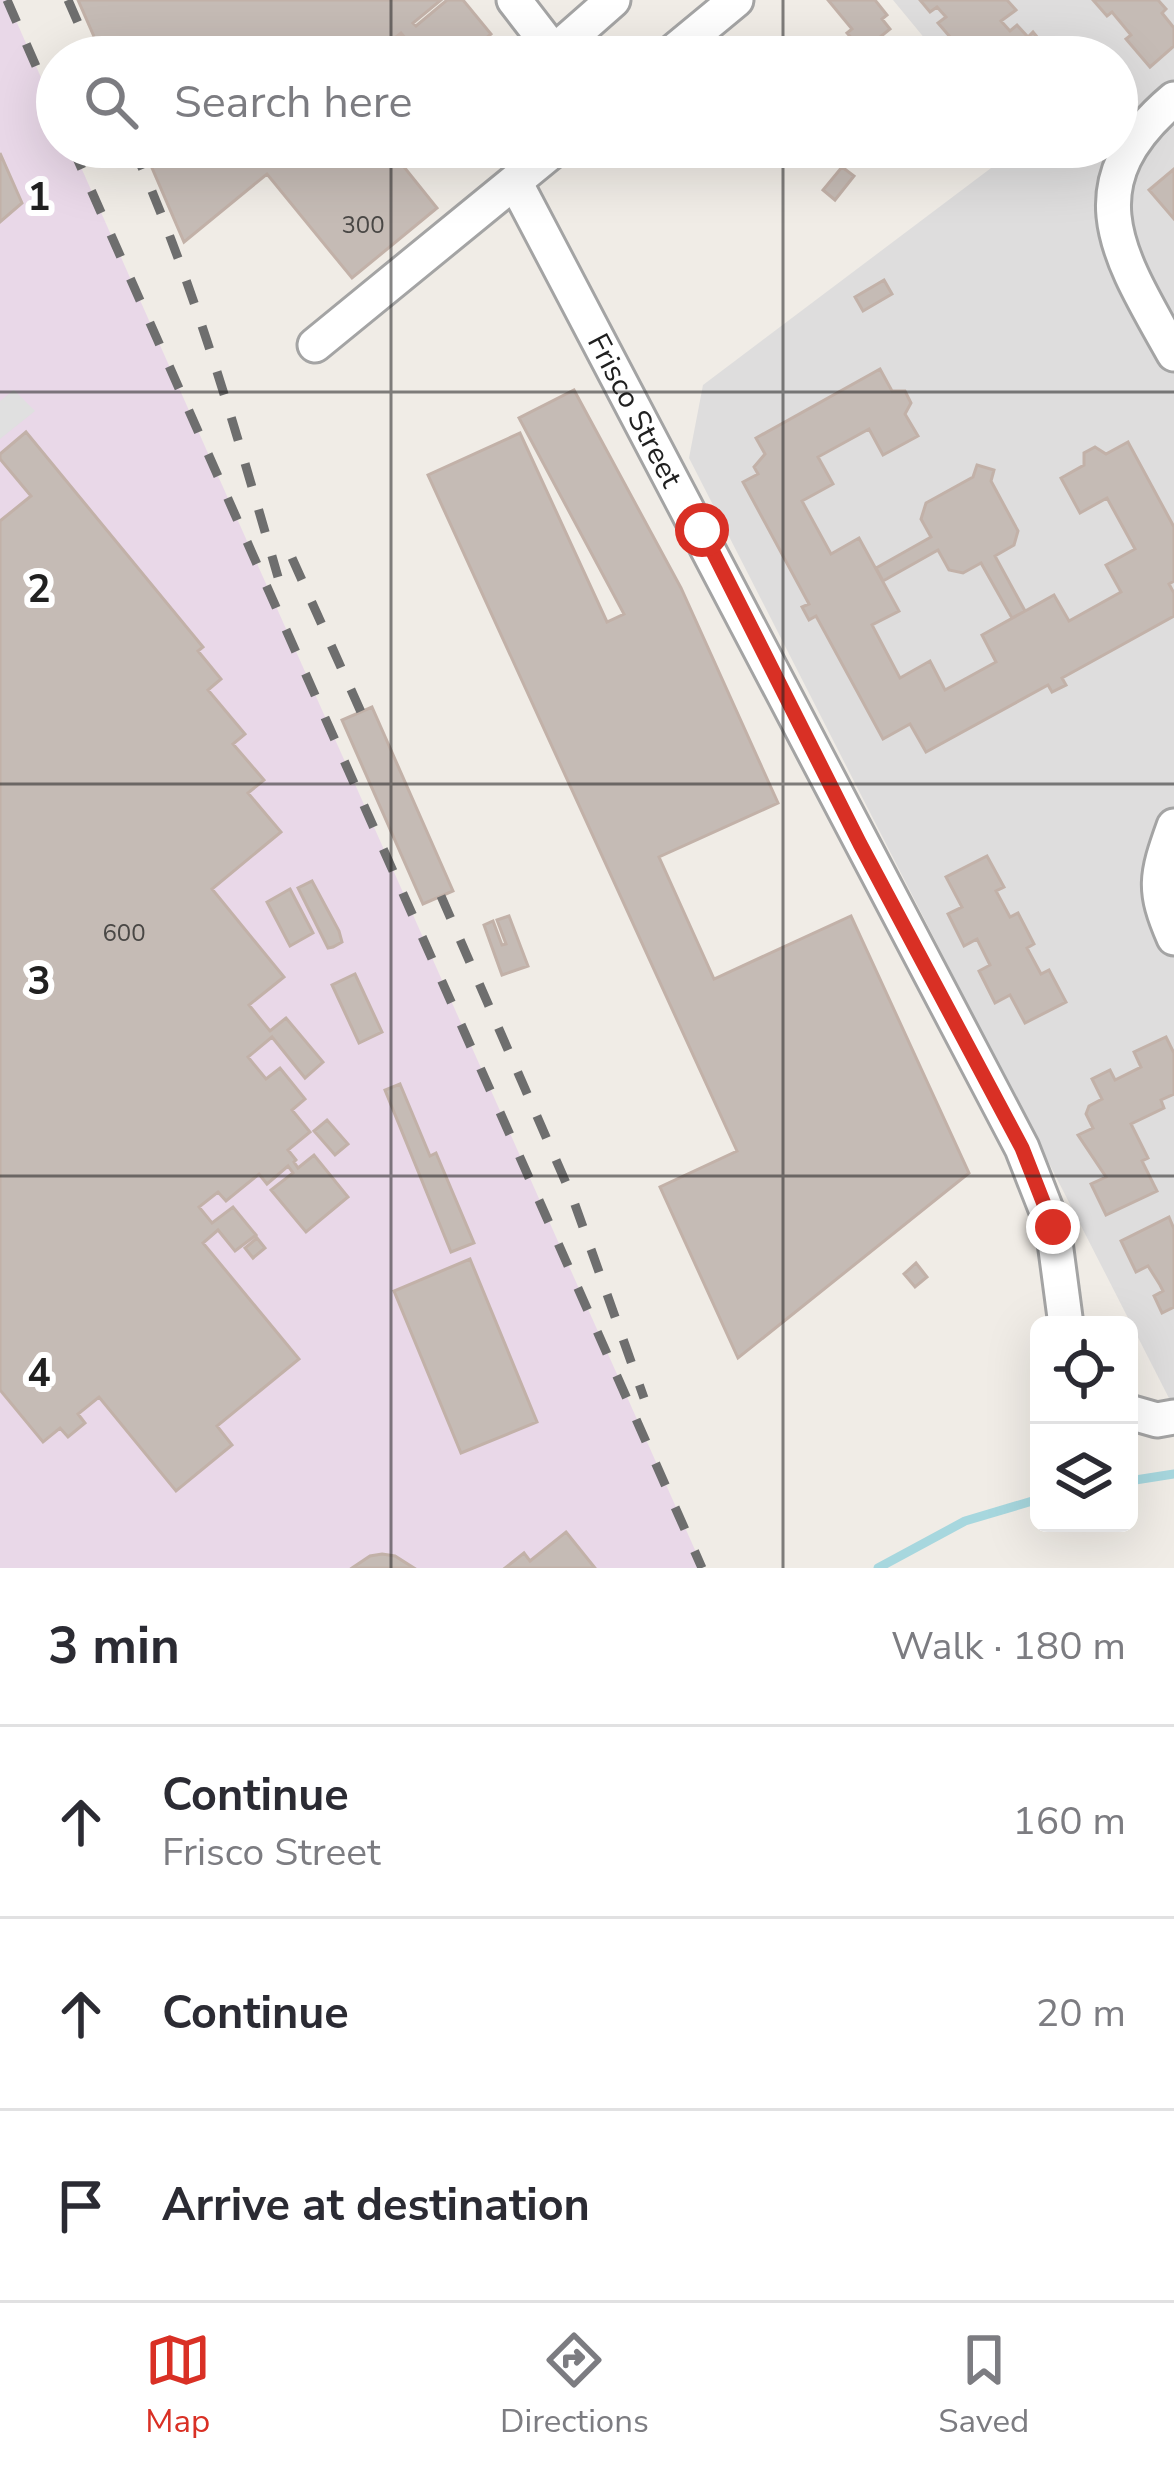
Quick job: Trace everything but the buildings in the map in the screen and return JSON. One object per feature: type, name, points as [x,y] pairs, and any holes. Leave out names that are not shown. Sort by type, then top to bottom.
[{"type":"street","points":[[514,0],[542,36]]},
{"type":"street","points":[[575,36],[613,0]]},
{"type":"street","points":[[692,36],[736,0]]},
{"type":"street","points":[[1138,133],[1174,99]]},
{"type":"street","points":[[315,345],[532,168]]},
{"type":"street","points":[[1121,168],[1113,190],[1112,224],[1124,258],[1174,354]]},
{"type":"street","name":"Frisco Street","points":[[515,182],[1022,1148],[1053,1227],[1065,1316]]},
{"type":"street","points":[[1174,826],[1163,857],[1158,901],[1174,938]]},
{"type":"street","points":[[1138,1415],[1157,1420],[1174,1417]]},
{"type":"shaded area","points":[[0,0],[7,0],[36,66],[36,168],[81,168],[703,1568],[0,1568]]},
{"type":"shaded area","points":[[893,0],[1174,0],[1174,1408],[1138,1337],[1138,1316],[1127,1316],[689,458],[703,385],[991,168],[1138,168],[1138,36],[923,36]]},
{"type":"shaded area","points":[[14,390],[35,411],[0,439],[0,401]]},
{"type":"waterway","points":[[1138,1480],[1174,1474]]},
{"type":"waterway","points":[[878,1568],[965,1521],[1030,1502]]},
{"type":"railway","points":[[7,0],[36,66]]},
{"type":"railway","points":[[68,0],[84,36]]},
{"type":"railway","points":[[81,168],[702,1568]]},
{"type":"railway","points":[[142,168],[195,306],[278,577]]},
{"type":"railway","points":[[292,558],[361,712]]},
{"type":"railway","points":[[441,896],[573,1199],[644,1398]]},
{"type":"route","points":[[702,530],[860,844],[1022,1148],[1053,1227]]}]
